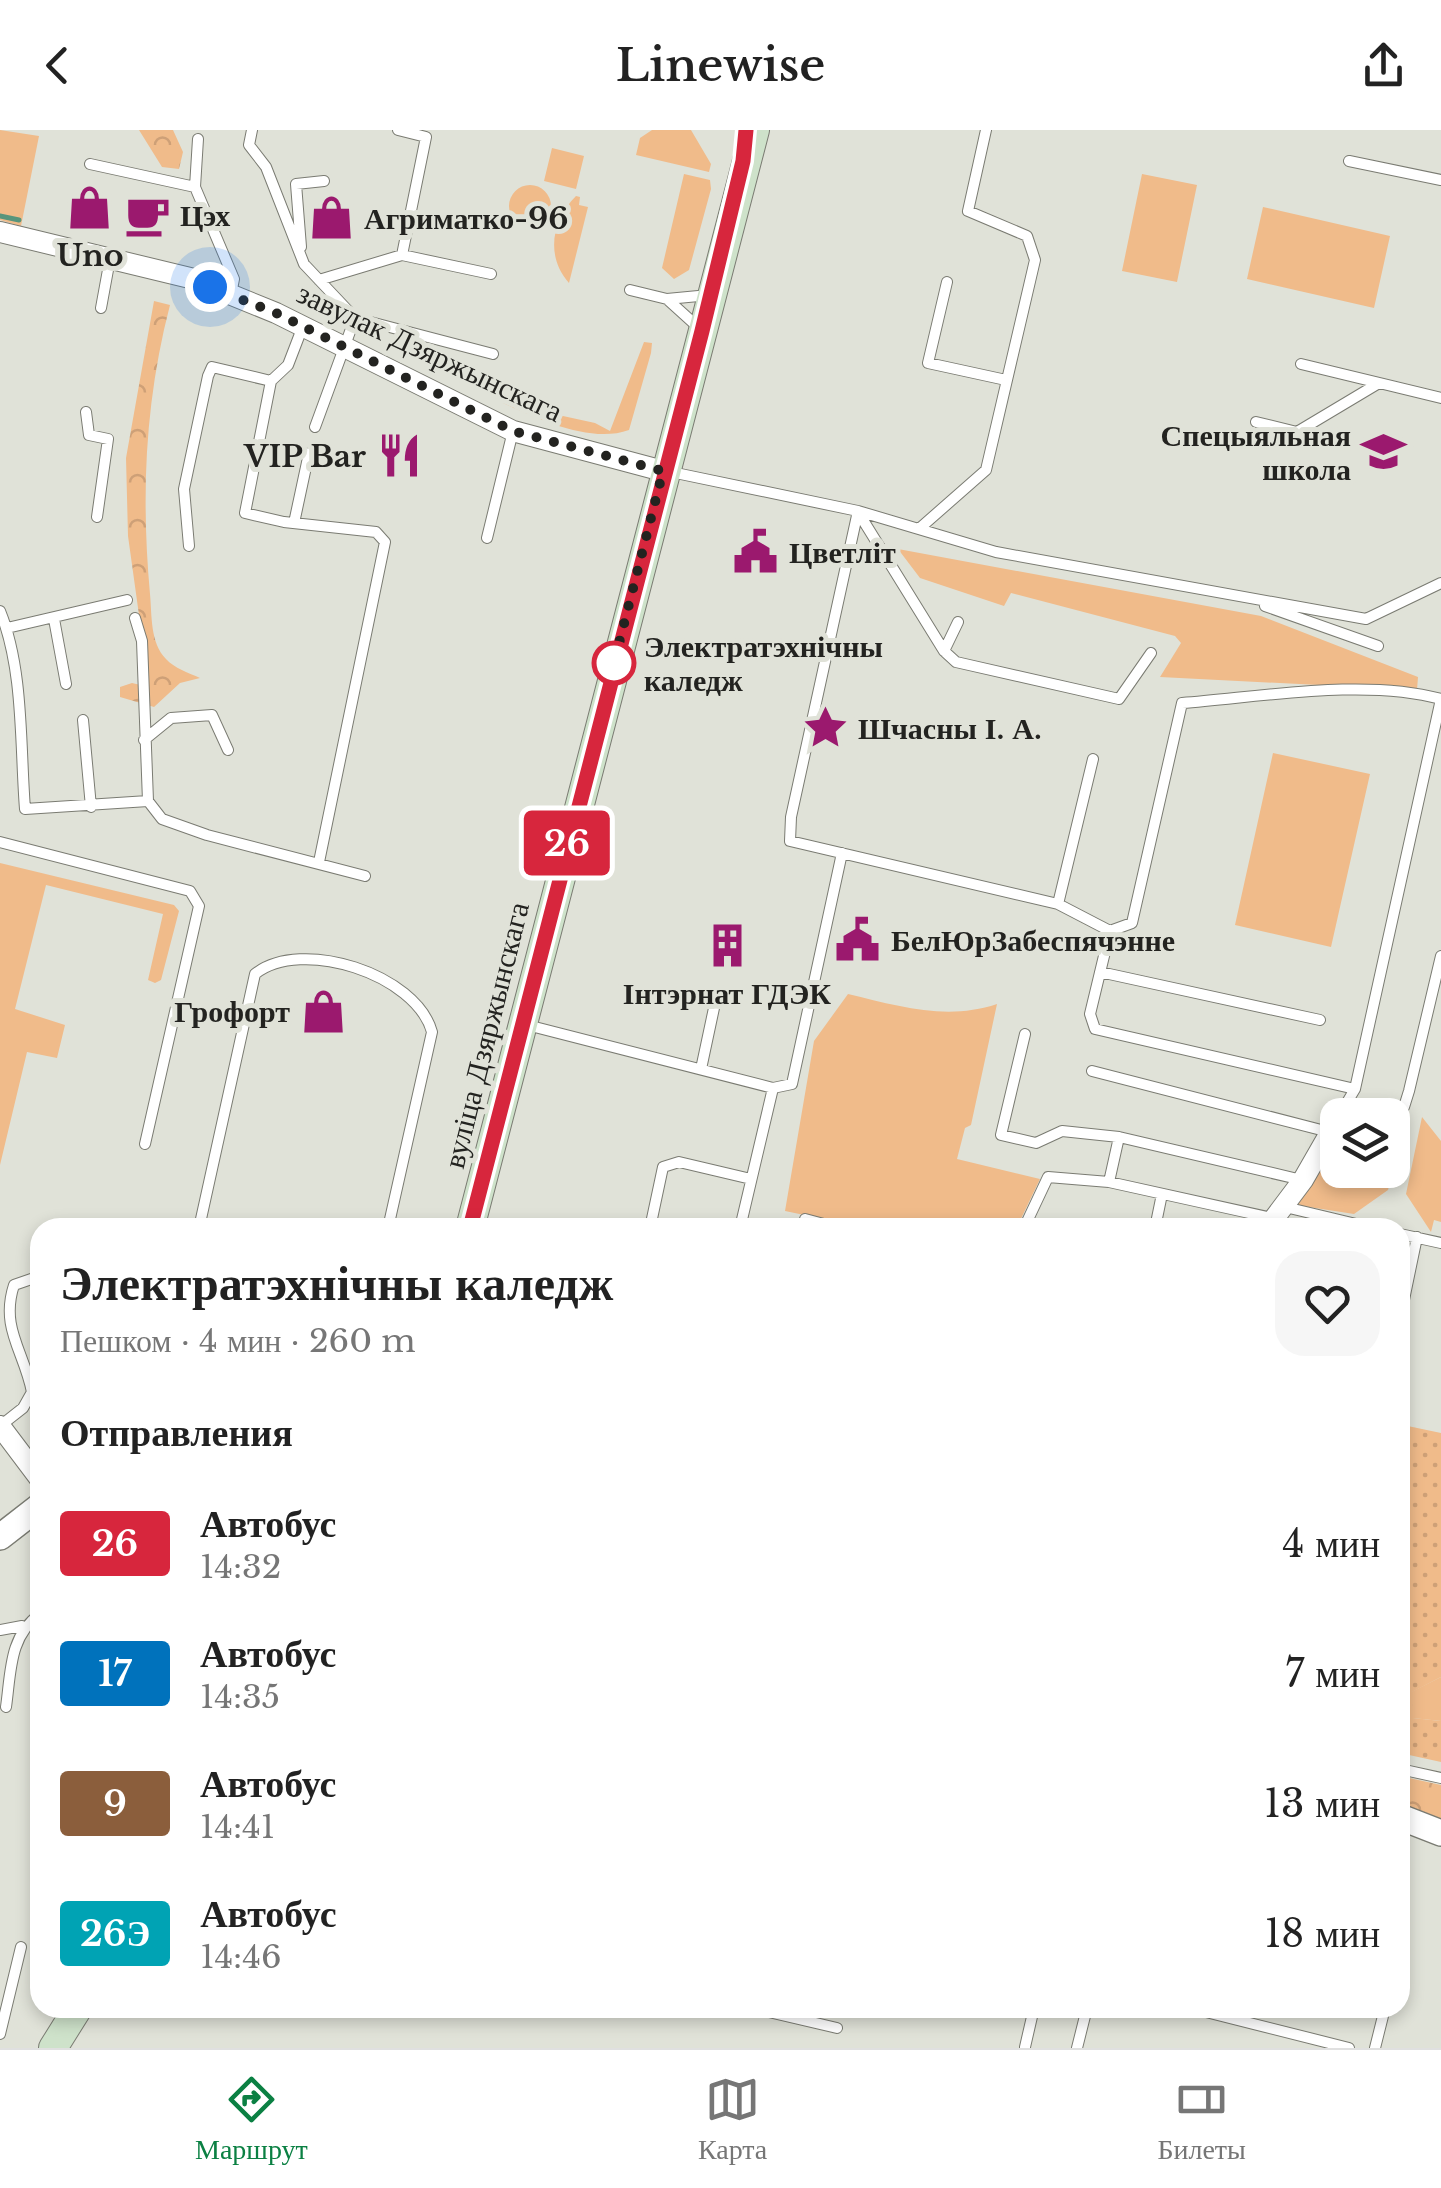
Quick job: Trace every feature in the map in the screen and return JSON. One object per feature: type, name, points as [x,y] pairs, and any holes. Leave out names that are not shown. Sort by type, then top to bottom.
[{"type":"main road","name":"вуліца Дзяржынскага","points":[[743,161],[746,130]]},
{"type":"main road","name":"вуліца Дзяржынскага","points":[[473,1218],[754,130]]},
{"type":"main road","points":[[53,2048],[72,2018]]},
{"type":"street","name":"завулак Дзяржынскага","points":[[0,232],[190,278],[303,326],[513,431],[663,471]]},
{"type":"street","points":[[1274,1218],[1320,1150]]},
{"type":"street","points":[[0,1426],[30,1466]]},
{"type":"street","points":[[0,1537],[30,1514]]},
{"type":"street","points":[[1410,1821],[1441,1833]]},
{"type":"lane","points":[[252,130],[249,145],[266,168],[302,258],[354,318],[492,354]]},
{"type":"lane","points":[[398,130],[426,137],[402,254]]},
{"type":"lane","points":[[920,528],[986,470],[1035,249],[1027,236],[968,211],[986,130]]},
{"type":"lane","points":[[198,139],[195,186],[234,279],[231,296]]},
{"type":"lane","points":[[1349,161],[1441,180]]},
{"type":"lane","points":[[90,164],[195,186]]},
{"type":"lane","points":[[302,258],[296,184],[324,182]]},
{"type":"lane","points":[[319,280],[402,254],[492,274]]},
{"type":"lane","points":[[101,308],[110,259]]},
{"type":"lane","points":[[947,282],[928,363],[1006,380]]},
{"type":"lane","points":[[630,290],[666,299],[710,295]]},
{"type":"lane","points":[[666,299],[702,331]]},
{"type":"lane","points":[[315,427],[354,318]]},
{"type":"lane","points":[[303,326],[288,365],[270,382],[245,512],[294,523],[376,532],[384,542],[320,862]]},
{"type":"lane","points":[[1301,364],[1441,398]]},
{"type":"lane","points":[[189,546],[184,489],[212,367],[222,366],[270,382]]},
{"type":"lane","points":[[1256,422],[1297,432],[1380,383]]},
{"type":"lane","points":[[86,412],[89,435],[108,439],[97,517]]},
{"type":"lane","points":[[486,538],[513,431]]},
{"type":"lane","points":[[294,523],[309,453]]},
{"type":"lane","points":[[663,471],[858,511],[996,552],[1366,619],[1441,583]]},
{"type":"lane","points":[[858,511],[944,651],[956,662],[1119,699],[1151,653]]},
{"type":"lane","points":[[858,511],[788,835],[790,841],[1058,904],[1110,931],[1132,923],[1182,703],[1320,692],[1419,693],[1441,699],[1345,1098]]},
{"type":"lane","points":[[1236,595],[1378,646]]},
{"type":"lane","points":[[7,628],[127,600]]},
{"type":"lane","points":[[0,611],[7,628],[25,809],[148,802]]},
{"type":"lane","points":[[135,618],[142,641],[148,802],[162,818],[207,835],[365,876]]},
{"type":"lane","points":[[54,619],[66,684]]},
{"type":"lane","points":[[944,651],[958,622]]},
{"type":"lane","points":[[144,740],[172,718],[212,716],[228,750]]},
{"type":"lane","points":[[83,720],[91,807]]},
{"type":"lane","points":[[1058,904],[1093,758]]},
{"type":"lane","points":[[0,842],[190,891],[199,906],[145,1144]]},
{"type":"lane","points":[[522,1024],[773,1088],[792,1084],[842,853]]},
{"type":"lane","points":[[1110,931],[1090,1014],[1095,1029],[1320,1105]]},
{"type":"lane","points":[[1407,1098],[1441,956]]},
{"type":"lane","points":[[201,1218],[256,974],[271,962],[307,958],[386,978],[428,1017],[432,1032],[390,1218]]},
{"type":"lane","points":[[1100,972],[1320,1020]]},
{"type":"lane","points":[[701,1068],[714,1008]]},
{"type":"lane","points":[[1024,1034],[1001,1134],[1036,1142],[1062,1130],[1120,1137],[1303,1180]]},
{"type":"lane","points":[[1092,1071],[1320,1108]]},
{"type":"lane","points":[[742,1218],[773,1088]]},
{"type":"lane","points":[[1110,1182],[1120,1137]]},
{"type":"lane","points":[[652,1218],[663,1167],[679,1162],[750,1178]]},
{"type":"lane","points":[[1029,1218],[1048,1177],[1110,1182],[1274,1218]]},
{"type":"lane","points":[[1157,1218],[1162,1194]]},
{"type":"lane","points":[[1410,1236],[1441,1243]]},
{"type":"lane","points":[[1410,1271],[1417,1237]]},
{"type":"lane","points":[[30,1279],[14,1285],[6,1300],[6,1333],[30,1387]]},
{"type":"lane","points":[[0,1426],[23,1408],[30,1396]]},
{"type":"lane","points":[[0,1630],[30,1621]]},
{"type":"lane","points":[[6,1707],[22,1626]]},
{"type":"lane","points":[[1410,1771],[1441,1778]]},
{"type":"lane","points":[[0,2034],[21,1947]]},
{"type":"lane","points":[[794,2018],[837,2028]]},
{"type":"lane","points":[[1025,2047],[1032,2018]]},
{"type":"lane","points":[[1077,2048],[1084,2018]]},
{"type":"lane","points":[[1245,2018],[1349,2048]]},
{"type":"lane","points":[[1375,2048],[1382,2018]]},
{"type":"green space","points":[[0,130],[39,136],[21,226],[0,220]]},
{"type":"green space","points":[[139,130],[173,130],[183,152],[179,169],[162,167]]},
{"type":"green space","points":[[652,130],[691,130],[711,164],[709,172],[636,155],[640,138]]},
{"type":"green space","points":[[552,148],[584,156],[576,189],[544,181]]},
{"type":"green space","points":[[684,174],[710,180],[711,189],[689,270],[674,279],[662,268]]},
{"type":"green space","points":[[1142,174],[1197,185],[1177,282],[1122,271]]},
{"type":"green space","points":[[530,185],[545,191],[551,206],[545,221],[530,227],[515,221],[509,206],[515,191]]},
{"type":"green space","points":[[576,196],[580,197],[579,205],[588,207],[569,283],[557,261],[554,238],[561,216]]},
{"type":"green space","points":[[1263,207],[1390,236],[1374,308],[1247,279]]},
{"type":"green space","points":[[154,301],[170,305],[155,377],[147,448],[147,557],[153,628],[166,659],[200,678],[180,683],[154,707],[120,697],[120,687],[132,683],[149,687],[128,536],[126,458]]},
{"type":"green space","points":[[644,342],[652,343],[651,353],[629,430],[614,434],[582,432],[503,403],[595,423],[610,431]]},
{"type":"green space","points":[[898,549],[1261,616],[1418,677],[1417,690],[1160,677],[1181,643],[1175,636],[1011,593],[1004,606],[920,578]]},
{"type":"green space","points":[[1273,753],[1370,774],[1331,947],[1235,925]]},
{"type":"green space","points":[[0,863],[174,905],[179,911],[161,980],[155,983],[148,980],[163,914],[46,885],[15,1009],[65,1025],[57,1058],[27,1052],[0,1165]]},
{"type":"green space","points":[[848,994],[941,1011],[997,1004],[971,1125],[965,1128],[957,1159],[1040,1179],[1021,1218],[819,1218],[785,1211],[814,1041]]},
{"type":"green space","points":[[1422,1117],[1441,1141],[1441,1222],[1434,1220],[1431,1232],[1406,1194]]},
{"type":"green space","points":[[1320,1166],[1320,1188],[1389,1188],[1354,1214],[1296,1205]]},
{"type":"green space","points":[[1410,1426],[1441,1433],[1441,1677],[1412,1692],[1413,1718],[1441,1721],[1441,1762],[1410,1755]]},
{"type":"green space","points":[[1441,1677],[1441,1721],[1412,1718],[1411,1692]]},
{"type":"green space","points":[[1410,1778],[1441,1785],[1441,1826],[1410,1814]]},
{"type":"waterway","points":[[0,216],[19,220]]},
{"type":"bus line","name":"26","points":[[473,1218],[702,331],[743,161],[746,130]]},
{"type":"place","name":"Uno","points":[[90,208]]},
{"type":"place","name":"Цэх","points":[[147,215]]},
{"type":"place","name":"Агриматко-96","points":[[331,218]]},
{"type":"place","name":"Спецыяльная школа","points":[[1384,452]]},
{"type":"place","name":"VIP Bar","points":[[399,456]]},
{"type":"place","name":"Цветліт","points":[[756,552]]},
{"type":"place","name":"Электратэхнічны каледж","points":[[614,663]]},
{"type":"place","name":"Шчасны І. А.","points":[[825,728]]},
{"type":"place","name":"БелЮрЗабеспячэнне","points":[[858,940]]},
{"type":"place","name":"Інтэрнат ГДЭК","points":[[727,946]]},
{"type":"place","name":"Грофорт","points":[[323,1011]]},
{"type":"route","points":[[210,287],[276,313],[513,431],[663,471],[614,663]]}]
